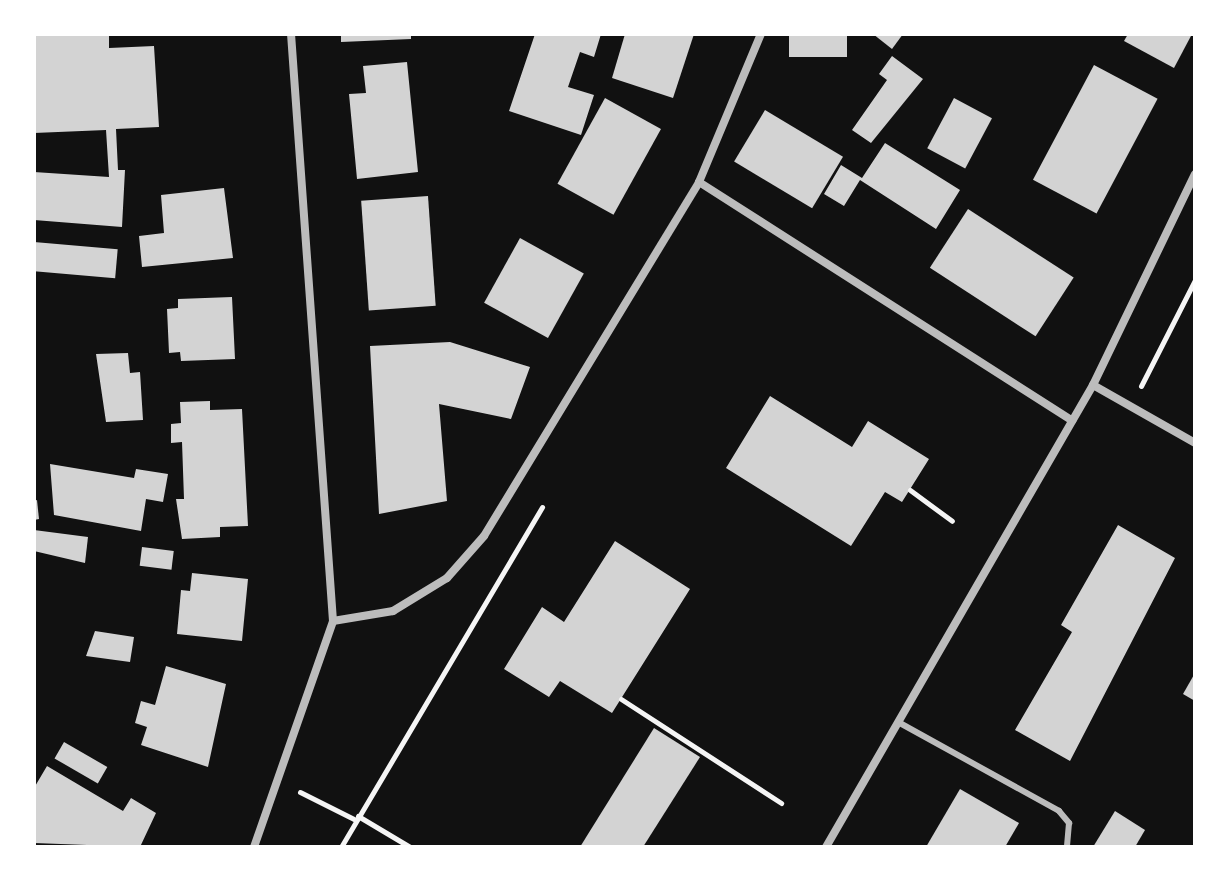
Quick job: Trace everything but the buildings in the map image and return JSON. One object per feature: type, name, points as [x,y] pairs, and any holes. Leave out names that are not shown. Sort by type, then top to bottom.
[{"type":"street","points":[[254,847],[279,783],[333,621],[291,34]]},
{"type":"street","points":[[333,621],[393,611],[447,578],[484,536],[699,182],[761,34]]},
{"type":"street","points":[[826,847],[1093,385],[1195,174]]},
{"type":"street","points":[[699,182],[1072,421]]},
{"type":"street","points":[[1093,385],[1195,443]]},
{"type":"lane","points":[[898,722],[1059,811],[1069,823],[1067,847]]},
{"type":"path","points":[[1140,388],[1195,280]]},
{"type":"path","points":[[910,490],[952,521]]},
{"type":"path","points":[[341,847],[542,507]]},
{"type":"path","points":[[621,699],[781,803]]},
{"type":"path","points":[[279,783],[357,818],[410,847]]}]
